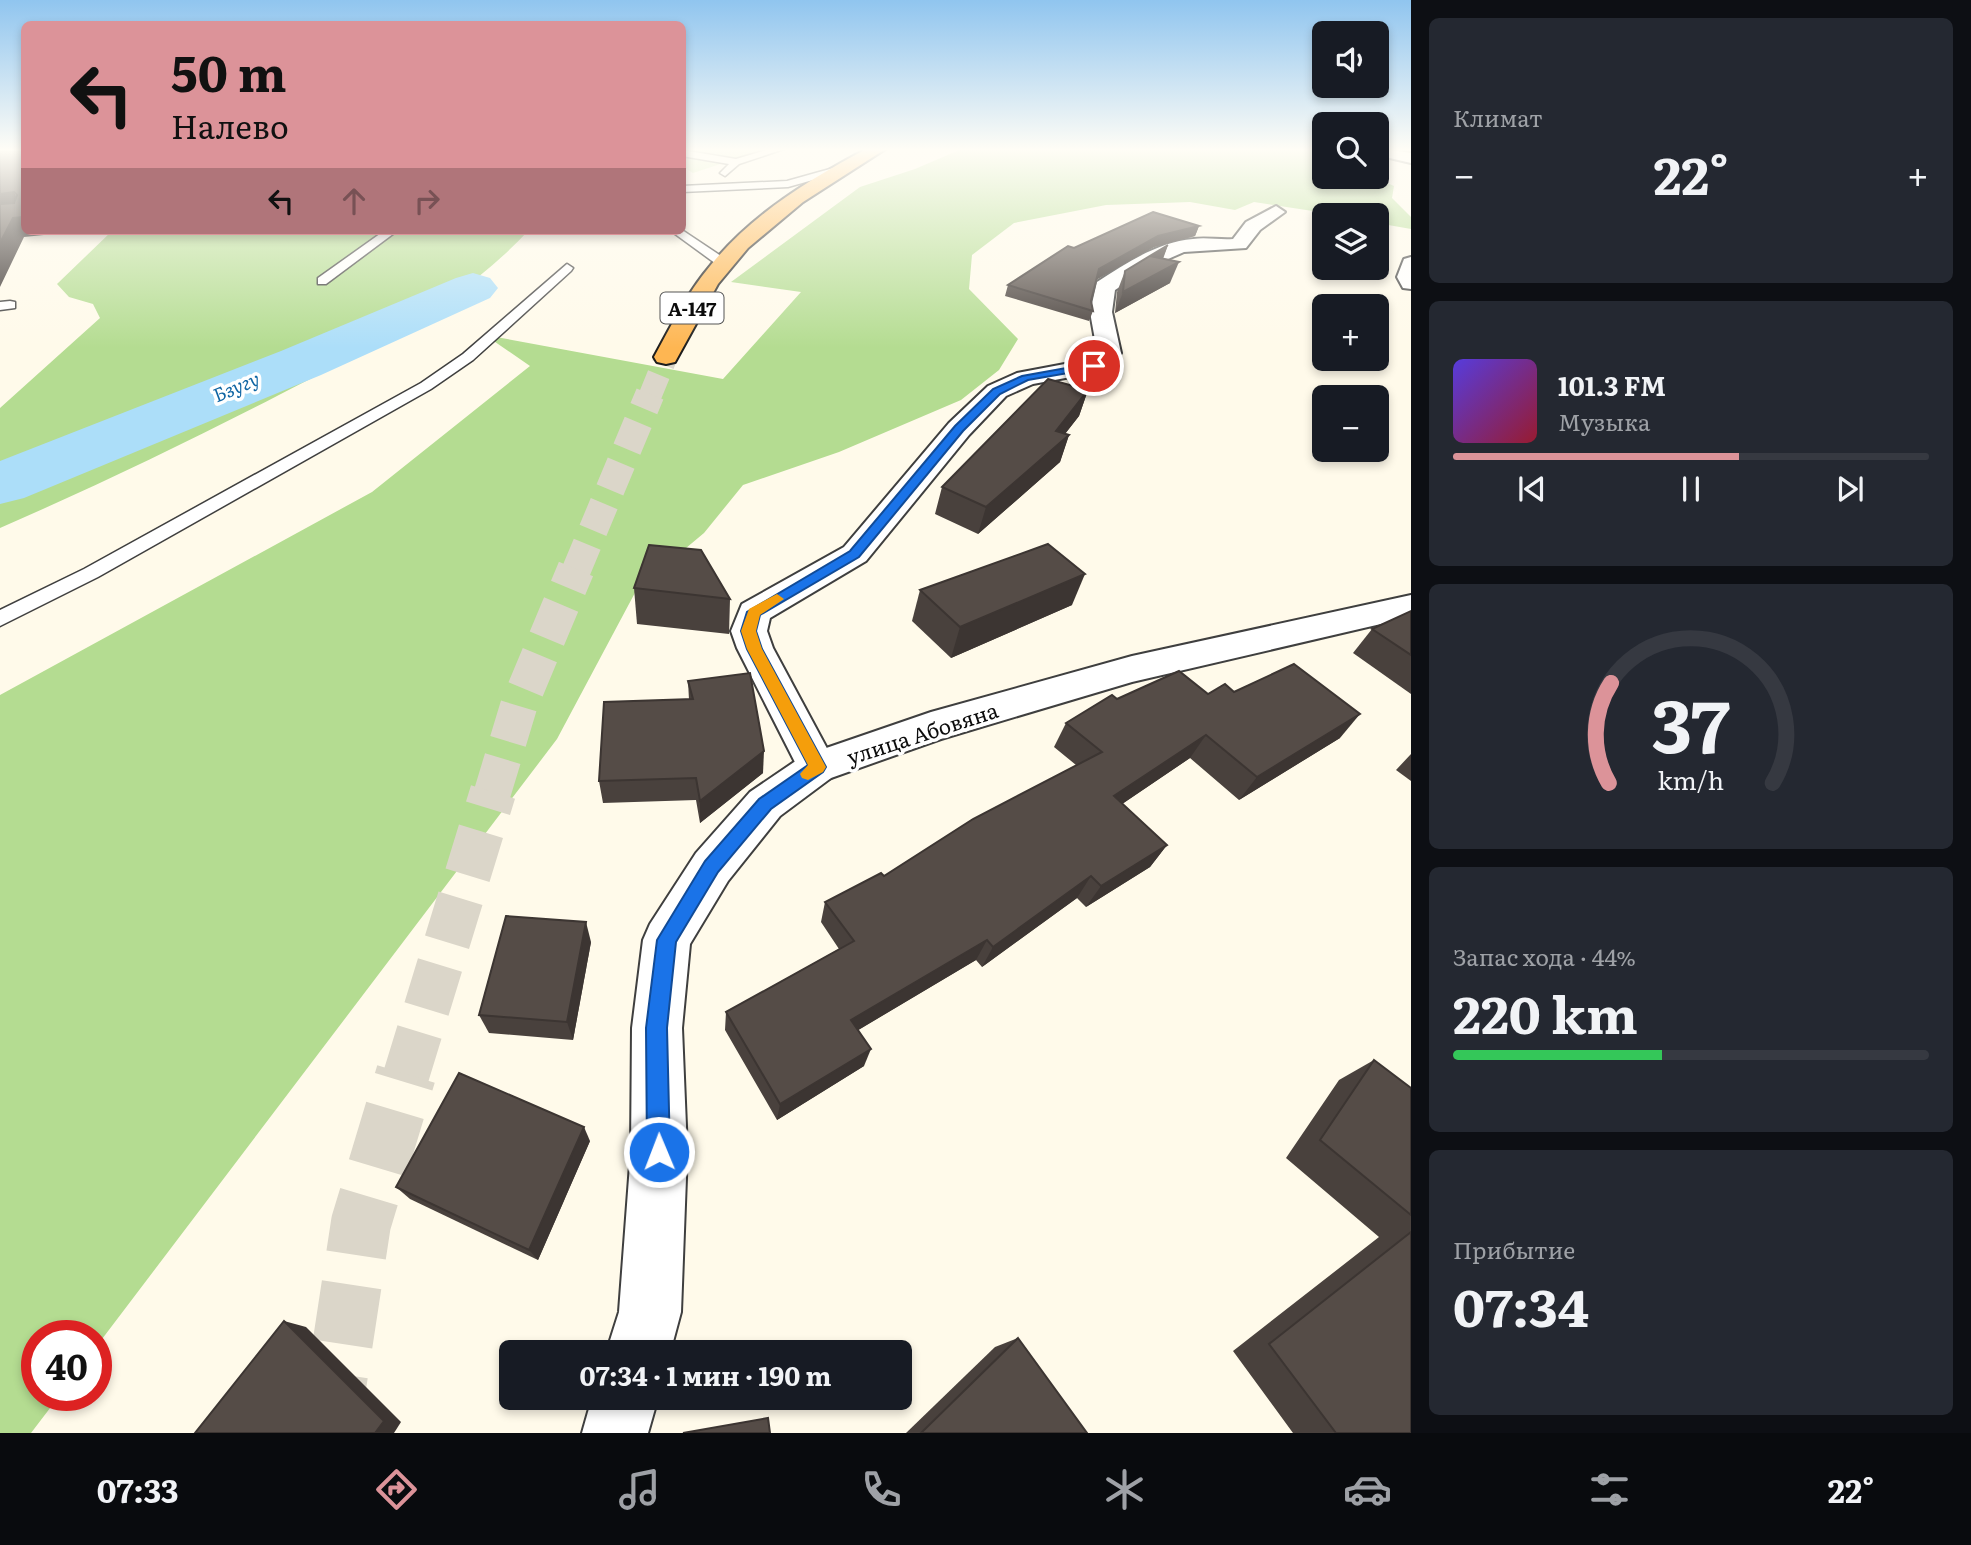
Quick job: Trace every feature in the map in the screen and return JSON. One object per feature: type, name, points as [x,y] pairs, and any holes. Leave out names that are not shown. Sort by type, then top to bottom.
[{"type":"highway","name":"А-147","points":[[666,357],[695,303],[723,263],[774,215]]},
{"type":"street","points":[[817,767],[755,649],[749,631],[754,612],[855,554],[959,429],[996,391],[1026,378],[1094,366],[1109,353],[1101,312],[1105,287],[1134,267],[1187,245],[1229,247],[1239,244],[1253,226],[1271,215]]},
{"type":"street","points":[[1411,263],[1408,277],[1411,283]]},
{"type":"street","name":"улица Абовяна","points":[[642,1340],[650,1311],[659,1152],[657,1028],[667,940],[712,867],[765,804],[817,767],[931,727],[1132,669],[1411,606]]},
{"type":"street","points":[[615,1433],[622,1410]]},
{"type":"lane","points":[[322,281],[385,235]]},
{"type":"lane","points":[[683,235],[723,263]]},
{"type":"lane","points":[[0,619],[91,573],[426,386],[468,358],[567,268]]},
{"type":"green space","points":[[822,215],[1056,215],[1014,223],[972,255],[969,289],[1018,339],[999,370],[961,400],[839,452],[743,485],[704,533],[637,589],[557,739],[112,1326],[112,1320],[21,1320],[21,1411],[48,1411],[31,1433],[0,1433],[0,695],[372,492],[530,366],[485,335],[723,379],[801,292],[731,282]]},
{"type":"green space","points":[[1389,215],[1409,215],[1411,229],[1389,225]]},
{"type":"green space","points":[[108,235],[524,235],[472,282],[442,304],[378,343],[174,448],[0,528],[0,408],[100,318],[93,304],[69,297],[57,284]]},
{"type":"building","points":[[0,215],[21,215],[21,217],[13,218],[0,243]]},
{"type":"building","points":[[1147,215],[1162,215],[1199,226],[1158,236],[1099,269],[1091,301],[1093,311],[1008,285],[1068,246],[1074,248]]},
{"type":"building","points":[[1168,245],[1150,256],[1179,262],[1123,292],[1125,271]]},
{"type":"building","points":[[1048,379],[1088,390],[1056,431],[1069,435],[986,507],[942,487]]},
{"type":"building","points":[[1048,544],[1085,574],[960,627],[920,590]]},
{"type":"building","points":[[649,545],[701,550],[730,599],[634,588]]},
{"type":"building","points":[[1411,611],[1411,655],[1372,629]]},
{"type":"building","points":[[1294,664],[1360,714],[1257,777],[1206,735],[1114,796],[1167,845],[1101,886],[1091,876],[993,947],[987,940],[851,1020],[871,1049],[780,1104],[726,1012],[854,941],[825,902],[881,873],[884,876],[973,819],[1102,752],[1066,723],[1112,695],[1117,699],[1179,671],[1208,694],[1225,684],[1234,692]]},
{"type":"building","points":[[750,673],[764,751],[700,801],[696,778],[599,781],[604,702],[693,699],[688,681]]},
{"type":"building","points":[[506,916],[586,922],[567,1022],[479,1015]]},
{"type":"building","points":[[1374,1060],[1411,1088],[1411,1215],[1320,1140]]},
{"type":"building","points":[[459,1073],[584,1127],[529,1250],[396,1187]]},
{"type":"building","points":[[1411,1232],[1411,1433],[1336,1433],[1269,1344]]},
{"type":"building","points":[[284,1321],[384,1421],[375,1433],[195,1433]]},
{"type":"building","points":[[1018,1338],[1087,1433],[921,1433]]},
{"type":"building","points":[[768,1418],[770,1433],[683,1433]]},
{"type":"waterway","name":"Бзугу","points":[[0,484],[301,363],[473,288]]},
{"type":"tunnel","points":[[650,396],[666,357]]},
{"type":"tunnel","points":[[576,571],[650,394]]},
{"type":"tunnel","points":[[492,794],[519,705],[576,569]]},
{"type":"tunnel","points":[[406,1076],[493,792]]},
{"type":"tunnel","points":[[329,1433],[361,1223],[406,1074]]},
{"type":"slow traffic","points":[[777,599],[754,612],[749,631],[755,649],[817,767],[808,774]]},
{"type":"route","points":[[659,1152],[657,1028],[667,940],[712,867],[765,804],[817,767],[755,649],[749,631],[754,612],[855,554],[959,429],[996,391],[1026,378],[1094,366]]}]
